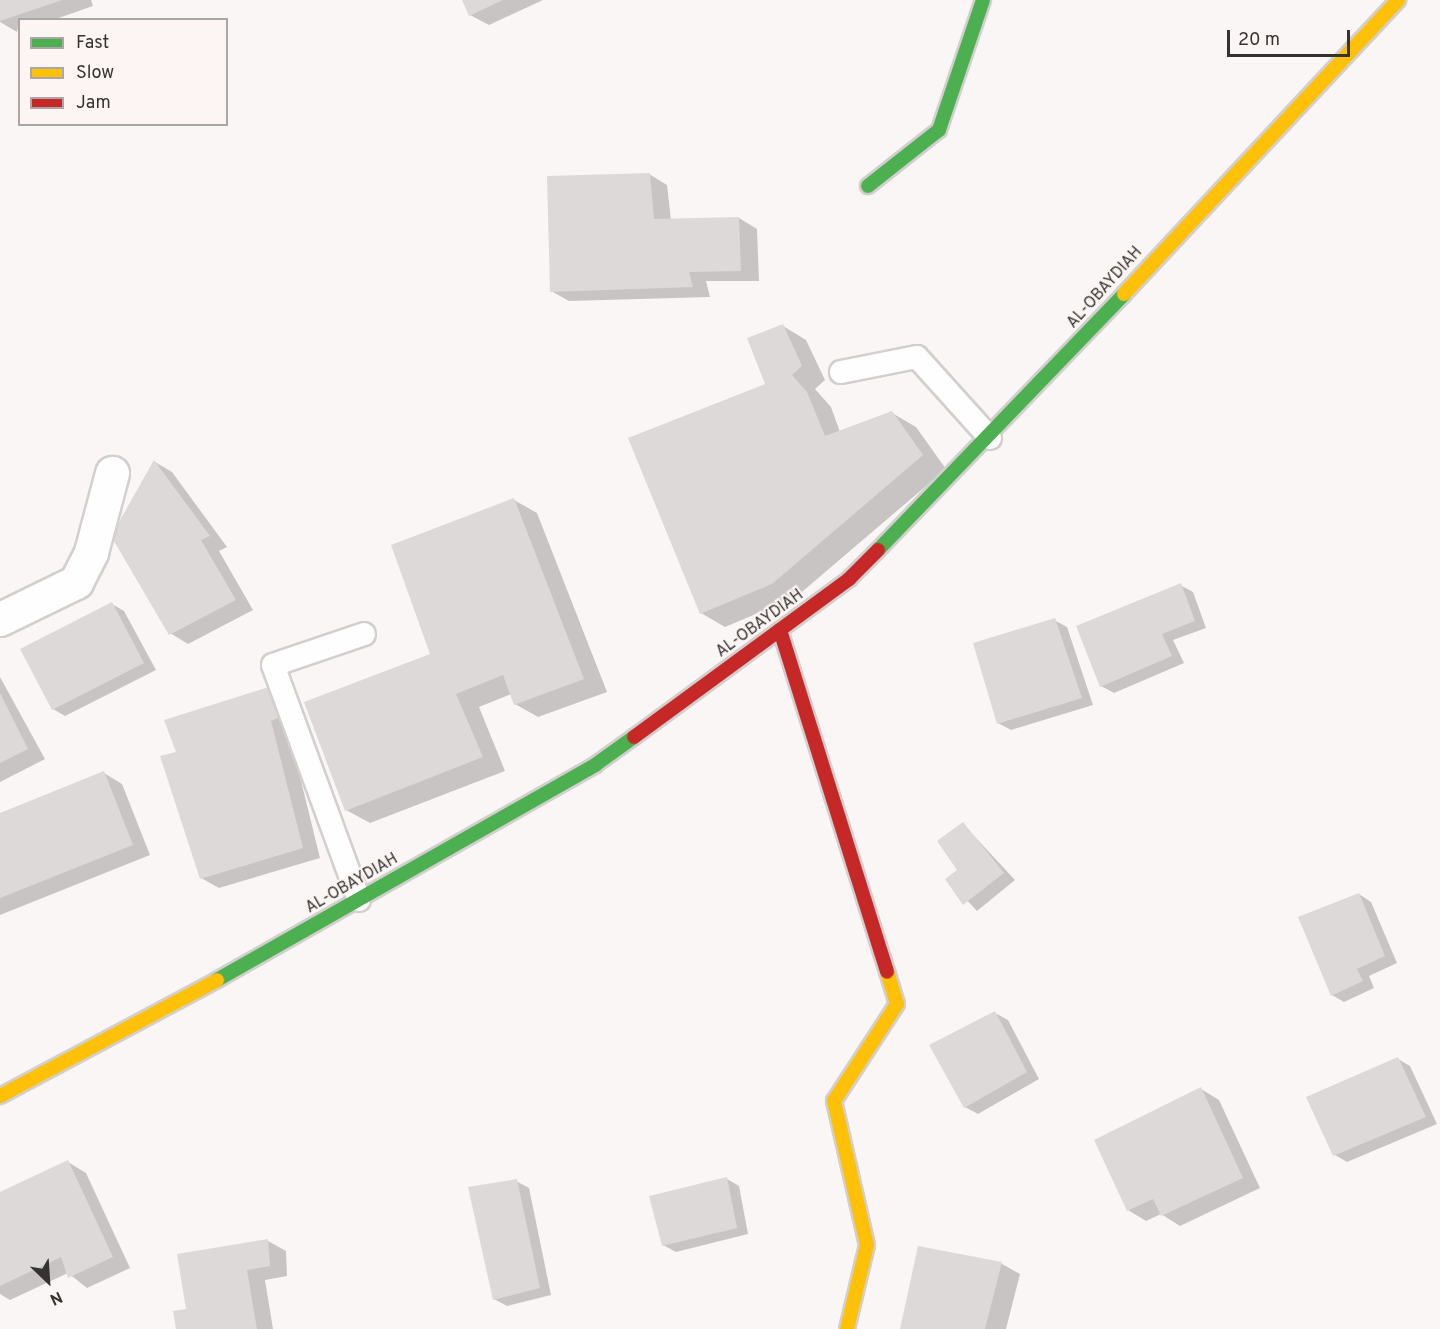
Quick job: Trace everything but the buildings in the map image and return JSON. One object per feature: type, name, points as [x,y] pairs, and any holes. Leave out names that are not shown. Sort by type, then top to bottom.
[{"type":"main road","points":[[868,186],[939,130],[983,0]]},
{"type":"main road","name":"AL-OBAYDIAH","points":[[0,1096],[358,900],[595,765],[849,579],[990,438],[1398,0]]},
{"type":"main road","points":[[780,630],[897,1004],[834,1101],[867,1245],[847,1329]]},
{"type":"street","points":[[0,619],[76,582],[91,552],[112,473]]},
{"type":"lane","points":[[841,372],[917,357],[990,438]]},
{"type":"lane","points":[[358,900],[273,665],[364,634]]},
{"type":"traffic: fast","points":[[868,186],[939,130],[983,0]]},
{"type":"traffic: fast","points":[[878,550],[1124,294]]},
{"type":"traffic: fast","points":[[217,980],[595,765],[634,737]]},
{"type":"traffic: slow","points":[[1124,294],[1398,0]]},
{"type":"traffic: slow","points":[[847,1329],[867,1245],[834,1101],[897,1004],[887,972]]},
{"type":"traffic: slow","points":[[0,1096],[217,980]]},
{"type":"traffic: jam","points":[[634,737],[849,579],[878,550]]},
{"type":"traffic: jam","points":[[780,630],[887,972]]}]
